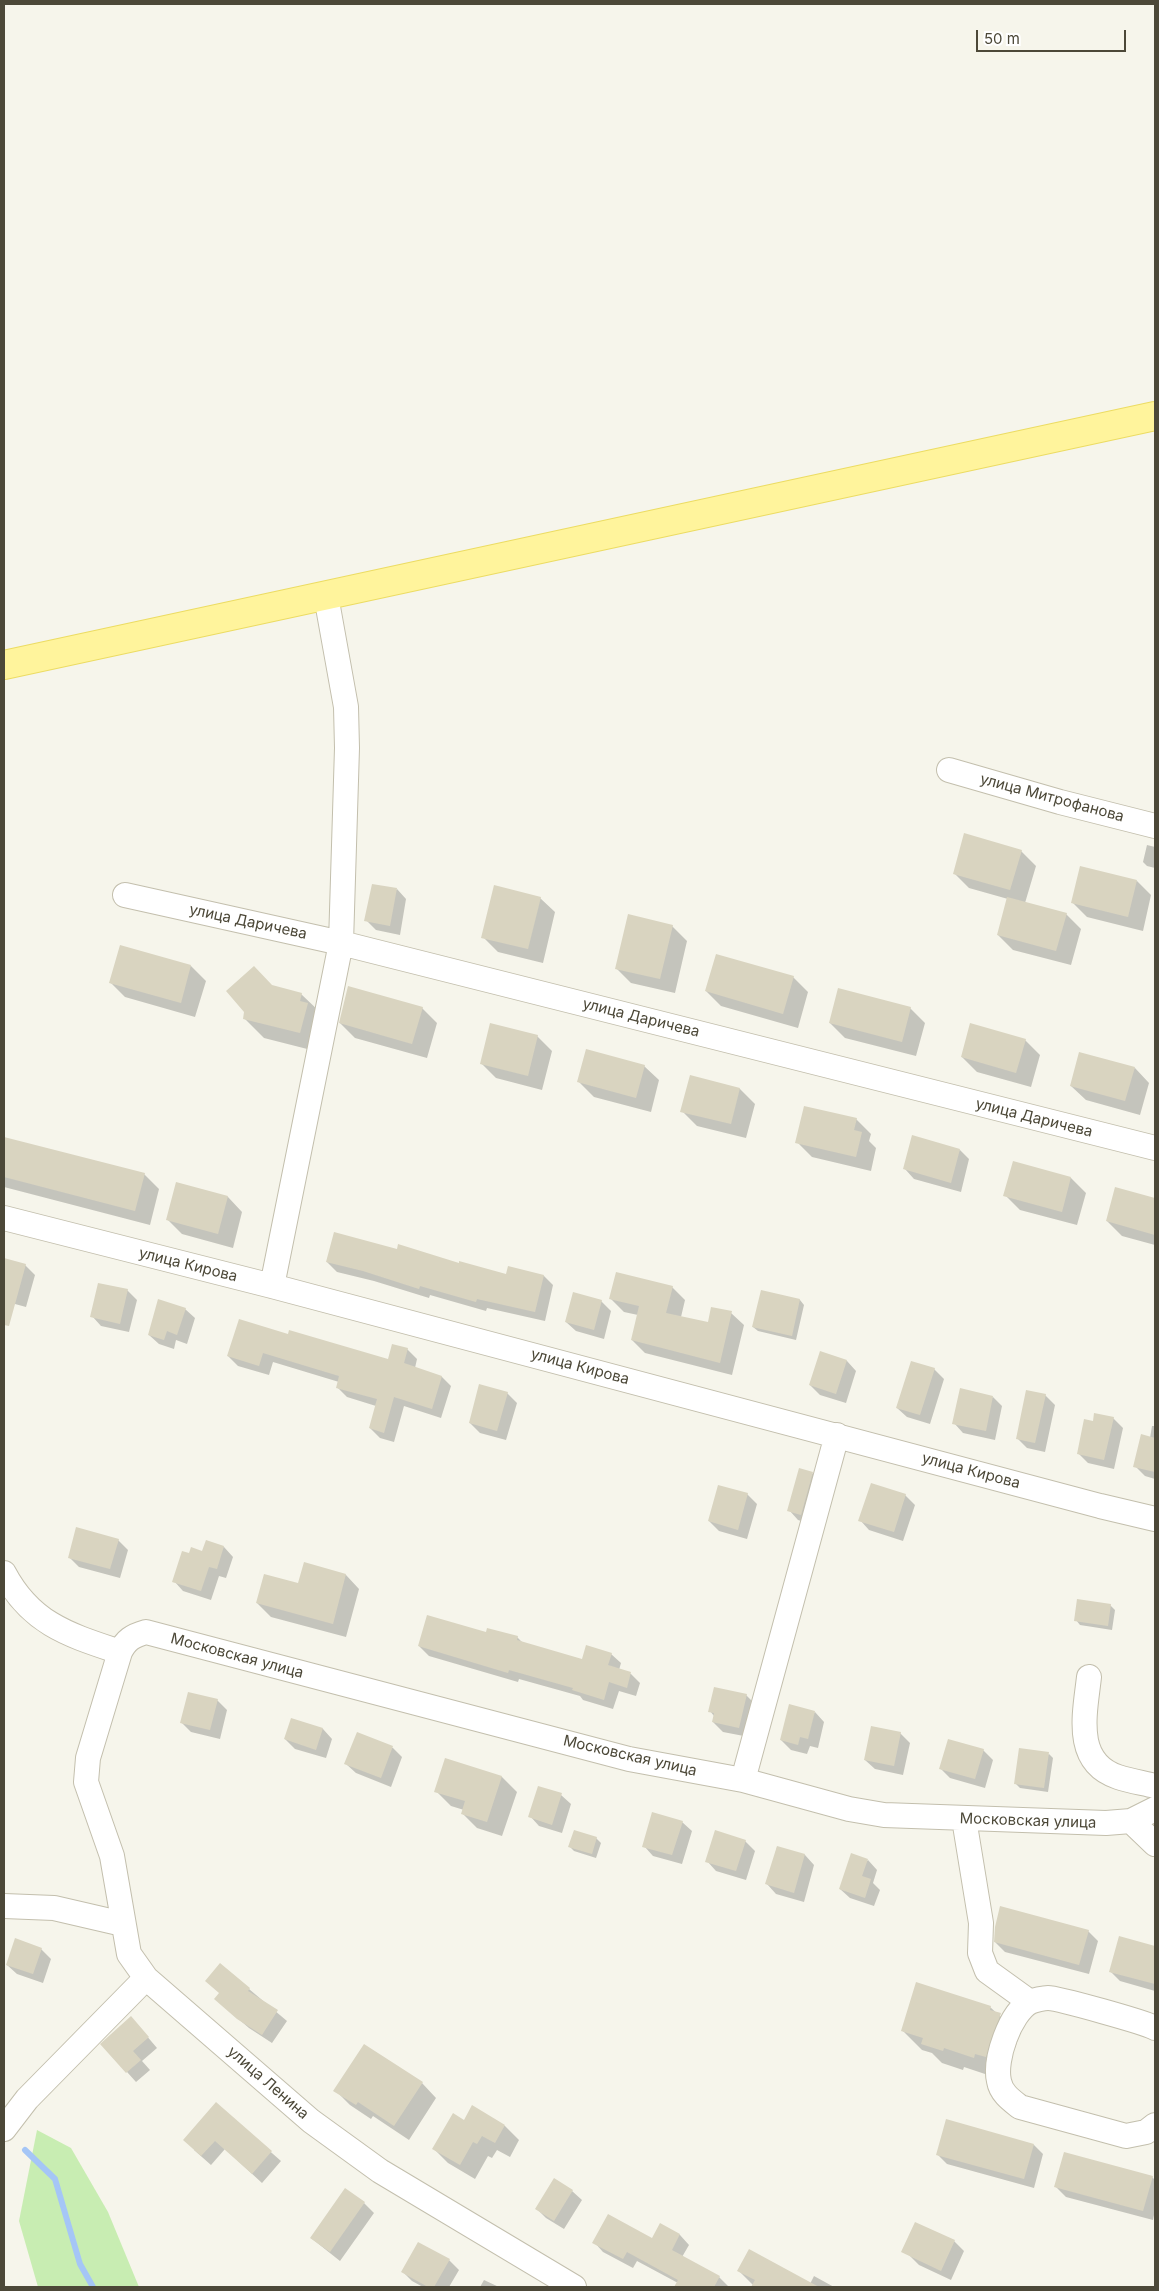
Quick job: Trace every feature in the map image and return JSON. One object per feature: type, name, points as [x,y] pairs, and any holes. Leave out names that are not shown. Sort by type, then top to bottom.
[{"type":"main road","points":[[4,665],[1155,416]]},
{"type":"street","points":[[272,1286],[341,943],[347,748],[346,707],[326,596]]},
{"type":"street","name":"улица Митрофанова","points":[[950,770],[1060,802],[1155,826]]},
{"type":"street","name":"улица Даричева","points":[[125,895],[341,943],[1155,1148]]},
{"type":"street","name":"улица Кирова","points":[[4,1218],[272,1286],[1155,1519]]},
{"type":"street","points":[[743,1780],[837,1435]]},
{"type":"street","points":[[4,1573],[22,1600],[46,1622],[70,1636],[120,1652]]},
{"type":"street","name":"Московская улица","points":[[120,1652],[125,1641],[135,1635],[146,1632],[629,1758],[743,1780],[849,1809],[884,1815],[1106,1823],[1131,1821],[1155,1809]]},
{"type":"street","name":"улица Ленина","points":[[120,1652],[88,1758],[86,1782],[112,1856],[129,1954],[146,1978],[311,2121],[380,2171],[574,2287]]},
{"type":"street","points":[[1089,1677],[1083,1728],[1088,1750],[1099,1766],[1116,1776],[1155,1786]]},
{"type":"street","points":[[964,1819],[982,1923],[980,1953],[987,1971],[1030,2002]]},
{"type":"street","points":[[1131,1821],[1155,1844]]},
{"type":"street","points":[[4,1906],[54,1908],[123,1924]]},
{"type":"street","points":[[4,2129],[27,2099],[146,1978]]},
{"type":"street","points":[[1155,2028],[1049,1998],[1030,2002],[1017,2014],[1007,2032],[998,2066],[999,2082],[1006,2096],[1020,2107],[1126,2136],[1146,2132],[1155,2125]]},
{"type":"green space","points":[[37,2130],[71,2148],[108,2212],[139,2287],[38,2287],[19,2221]]},
{"type":"building","points":[[964,833],[1022,850],[1010,890],[953,874]]},
{"type":"building","points":[[1080,866],[1137,880],[1128,917],[1071,903]]},
{"type":"building","points":[[372,884],[397,888],[390,926],[364,921]]},
{"type":"building","points":[[494,885],[541,897],[528,949],[481,938]]},
{"type":"building","points":[[1007,897],[1067,913],[1056,951],[997,935]]},
{"type":"building","points":[[628,914],[673,925],[660,979],[615,969]]},
{"type":"building","points":[[120,945],[191,965],[181,1003],[109,983]]},
{"type":"building","points":[[716,954],[794,976],[783,1014],[705,991]]},
{"type":"building","points":[[254,966],[272,985],[302,993],[300,1001],[308,1003],[300,1033],[243,1019],[244,1012],[226,991]]},
{"type":"building","points":[[348,986],[423,1007],[412,1044],[339,1023]]},
{"type":"building","points":[[838,988],[911,1007],[902,1042],[829,1023]]},
{"type":"building","points":[[490,1023],[538,1035],[528,1076],[480,1064]]},
{"type":"building","points":[[970,1023],[1026,1039],[1016,1073],[961,1057]]},
{"type":"building","points":[[586,1049],[645,1065],[636,1098],[577,1082]]},
{"type":"building","points":[[1079,1052],[1135,1067],[1125,1101],[1070,1086]]},
{"type":"building","points":[[690,1075],[740,1088],[731,1124],[680,1112]]},
{"type":"building","points":[[804,1106],[857,1118],[854,1130],[862,1132],[856,1157],[795,1143]]},
{"type":"building","points":[[912,1135],[960,1149],[951,1183],[903,1169]]},
{"type":"building","points":[[4,1137],[145,1173],[135,1211],[4,1177]]},
{"type":"building","points":[[1013,1161],[1071,1177],[1062,1212],[1003,1196]]},
{"type":"building","points":[[176,1182],[228,1196],[218,1234],[166,1220]]},
{"type":"building","points":[[1115,1187],[1155,1198],[1155,1235],[1106,1221]]},
{"type":"building","points":[[334,1232],[397,1249],[398,1244],[459,1263],[459,1261],[506,1274],[508,1266],[544,1275],[535,1312],[477,1299],[476,1302],[420,1286],[419,1289],[363,1271],[326,1262]]},
{"type":"building","points":[[4,1258],[26,1264],[9,1326],[4,1325]]},
{"type":"building","points":[[616,1272],[673,1286],[666,1313],[708,1322],[711,1307],[732,1311],[720,1363],[631,1340],[639,1306],[609,1299]]},
{"type":"building","points":[[98,1283],[128,1289],[120,1324],[90,1317]]},
{"type":"building","points":[[761,1290],[800,1299],[792,1336],[752,1327]]},
{"type":"building","points":[[573,1292],[602,1300],[594,1330],[565,1322]]},
{"type":"building","points":[[158,1299],[186,1308],[177,1335],[167,1331],[164,1340],[148,1335]]},
{"type":"building","points":[[239,1319],[288,1334],[289,1330],[388,1359],[392,1344],[408,1348],[404,1363],[442,1376],[432,1409],[394,1397],[384,1433],[369,1428],[377,1399],[336,1388],[339,1376],[263,1353],[259,1366],[227,1356]]},
{"type":"building","points":[[820,1351],[847,1360],[836,1394],[809,1385]]},
{"type":"building","points":[[911,1361],[935,1368],[920,1415],[896,1408]]},
{"type":"building","points":[[479,1384],[508,1392],[497,1431],[469,1423]]},
{"type":"building","points":[[960,1388],[993,1396],[986,1431],[952,1424]]},
{"type":"building","points":[[1026,1390],[1046,1394],[1035,1443],[1016,1439]]},
{"type":"building","points":[[1094,1413],[1114,1417],[1104,1460],[1077,1454],[1084,1419],[1093,1421]]},
{"type":"building","points":[[1141,1434],[1155,1438],[1155,1472],[1133,1467]]},
{"type":"building","points":[[799,1468],[813,1472],[801,1515],[787,1511]]},
{"type":"building","points":[[871,1483],[906,1494],[894,1532],[858,1521]]},
{"type":"building","points":[[718,1485],[748,1493],[738,1530],[708,1521]]},
{"type":"building","points":[[76,1527],[119,1539],[110,1569],[68,1558]]},
{"type":"building","points":[[206,1540],[224,1546],[217,1569],[209,1567],[201,1591],[172,1582],[182,1551],[189,1553],[191,1547],[202,1551]]},
{"type":"building","points":[[304,1562],[346,1574],[333,1624],[256,1603],[264,1574],[298,1583]]},
{"type":"building","points":[[1077,1599],[1111,1604],[1108,1626],[1074,1621]]},
{"type":"building","points":[[427,1615],[486,1632],[487,1628],[518,1636],[517,1640],[582,1659],[586,1645],[612,1653],[608,1665],[631,1672],[627,1688],[609,1682],[604,1700],[572,1690],[573,1688],[509,1670],[508,1673],[418,1646]]},
{"type":"building","points":[[714,1687],[747,1694],[739,1728],[712,1722],[714,1713],[708,1712]]},
{"type":"building","points":[[188,1692],[218,1699],[210,1730],[180,1723]]},
{"type":"building","points":[[789,1704],[815,1711],[808,1739],[800,1737],[798,1745],[780,1740]]},
{"type":"building","points":[[291,1718],[323,1728],[316,1750],[284,1739]]},
{"type":"building","points":[[871,1726],[901,1732],[894,1766],[864,1760]]},
{"type":"building","points":[[357,1732],[393,1746],[381,1778],[344,1764]]},
{"type":"building","points":[[948,1739],[984,1749],[975,1779],[939,1769]]},
{"type":"building","points":[[1019,1748],[1049,1752],[1044,1788],[1014,1784]]},
{"type":"building","points":[[445,1758],[502,1776],[487,1822],[461,1814],[465,1801],[434,1792]]},
{"type":"building","points":[[538,1786],[562,1793],[552,1825],[528,1817]]},
{"type":"building","points":[[652,1812],[683,1821],[672,1855],[642,1847]]},
{"type":"building","points":[[574,1830],[597,1837],[592,1854],[568,1847]]},
{"type":"building","points":[[715,1830],[746,1840],[736,1871],[705,1862]]},
{"type":"building","points":[[777,1846],[805,1854],[794,1893],[765,1884]]},
{"type":"building","points":[[851,1853],[868,1859],[862,1876],[871,1879],[865,1898],[839,1889]]},
{"type":"building","points":[[1000,1906],[1089,1930],[1079,1965],[994,1942]]},
{"type":"building","points":[[1119,1936],[1155,1946],[1155,1984],[1109,1972]]},
{"type":"building","points":[[15,1938],[42,1948],[33,1974],[6,1965]]},
{"type":"building","points":[[220,1963],[250,1988],[248,1991],[278,2010],[262,2035],[237,2019],[214,1999],[219,1993],[205,1981]]},
{"type":"building","points":[[916,1982],[991,2006],[990,2010],[1001,2013],[986,2057],[975,2054],[974,2058],[944,2048],[943,2051],[921,2044],[923,2038],[901,2031]]},
{"type":"building","points":[[131,2016],[149,2037],[133,2051],[141,2060],[126,2073],[100,2044]]},
{"type":"building","points":[[364,2044],[423,2082],[394,2126],[358,2102],[356,2105],[333,2091]]},
{"type":"building","points":[[216,2102],[272,2151],[252,2174],[215,2141],[201,2156],[183,2140]]},
{"type":"building","points":[[472,2105],[505,2125],[495,2143],[482,2136],[477,2144],[473,2142],[460,2165],[432,2149],[453,2113],[464,2120]]},
{"type":"building","points":[[946,2119],[1034,2144],[1024,2179],[936,2155]]},
{"type":"building","points":[[1064,2152],[1153,2176],[1143,2211],[1054,2187]]},
{"type":"building","points":[[554,2178],[573,2190],[554,2221],[535,2209]]},
{"type":"building","points":[[345,2188],[365,2202],[330,2252],[310,2238]]},
{"type":"building","points":[[608,2214],[652,2238],[660,2223],[680,2234],[672,2250],[720,2276],[714,2287],[674,2287],[678,2280],[627,2252],[623,2259],[592,2243]]},
{"type":"building","points":[[915,2222],[955,2240],[941,2271],[901,2252]]},
{"type":"building","points":[[418,2242],[450,2259],[434,2287],[428,2287],[401,2272]]},
{"type":"building","points":[[749,2249],[819,2287],[751,2287],[755,2280],[737,2271]]},
{"type":"waterway","points":[[25,2150],[55,2179],[80,2264],[93,2287]]}]
